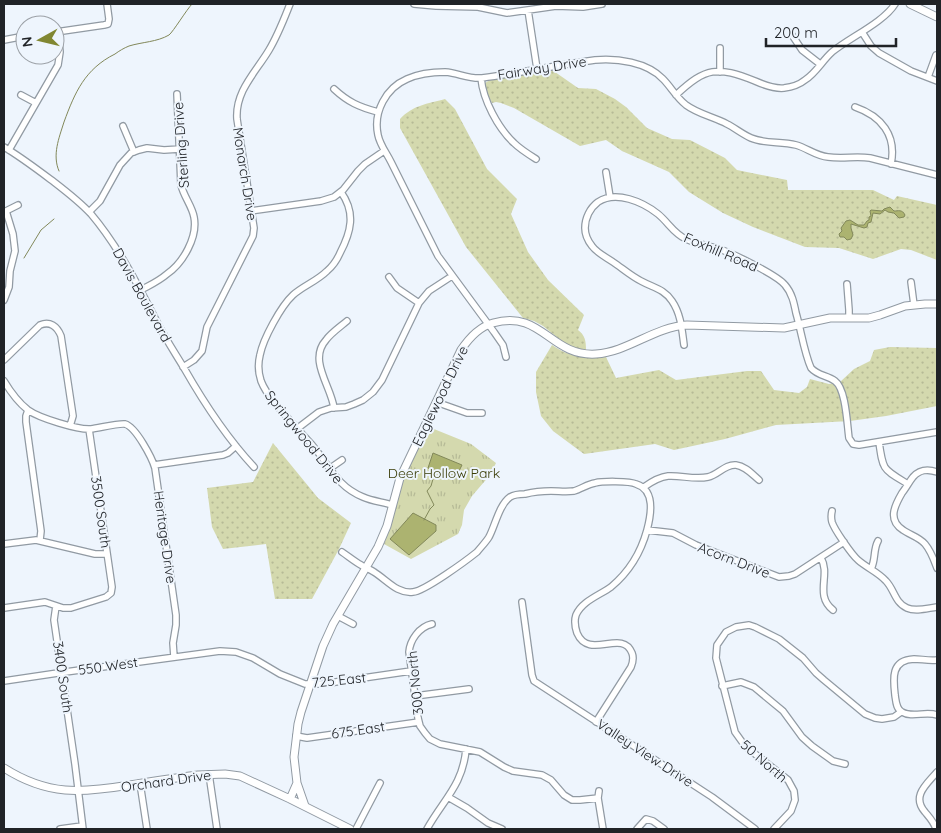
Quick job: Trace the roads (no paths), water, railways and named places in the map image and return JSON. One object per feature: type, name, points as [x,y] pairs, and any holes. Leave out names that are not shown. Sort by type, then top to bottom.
[{"type":"main road","points":[[910,4],[937,17]]},
{"type":"main road","points":[[489,324],[505,320],[523,322],[538,328],[554,342],[569,350],[594,354],[615,350],[664,329],[681,326],[784,328],[830,318],[875,317],[905,306],[937,304]]},
{"type":"main road","name":"Eaglewood Drive","points":[[290,799],[297,782],[294,757],[301,712],[326,639],[383,537],[400,478],[464,345],[476,332],[489,324]]},
{"type":"main road","name":"Orchard Drive","points":[[4,768],[39,784],[57,789],[78,791],[100,790],[209,774],[240,776],[350,829]]},
{"type":"main road","points":[[297,782],[305,806]]},
{"type":"street","points":[[65,31],[108,24],[107,4]]},
{"type":"street","name":"Monarch Drive","points":[[183,367],[194,360],[202,351],[207,326],[252,236],[254,228],[237,119],[238,102],[245,86],[269,50],[290,4]]},
{"type":"street","points":[[414,4],[478,7],[513,13],[556,6],[582,7],[602,4]]},
{"type":"street","points":[[676,95],[697,77],[710,72],[737,74],[767,86],[792,87],[805,81],[834,51],[887,14],[895,4]]},
{"type":"street","points":[[528,10],[536,69]]},
{"type":"street","points":[[862,32],[871,46],[879,53],[937,81]]},
{"type":"street","points":[[792,36],[802,50],[820,64]]},
{"type":"street","points":[[720,48],[720,72]]},
{"type":"street","points":[[928,77],[936,55]]},
{"type":"street","name":"Fairway Drive","points":[[378,112],[390,91],[411,77],[446,72],[470,78],[481,78],[600,60],[627,62],[646,68],[659,75],[682,102],[694,110],[757,140],[795,145],[815,154],[834,158],[859,156],[937,175]]},
{"type":"street","points":[[6,148],[36,103],[58,65]]},
{"type":"street","points":[[481,78],[484,96],[503,130],[519,148],[536,159]]},
{"type":"street","points":[[334,89],[353,104],[378,112],[377,131],[384,151],[438,256],[489,324],[503,345],[506,357]]},
{"type":"street","name":"Sterling Drive","points":[[141,290],[171,271],[193,239],[195,218],[182,189],[177,94]]},
{"type":"street","points":[[21,95],[36,103]]},
{"type":"street","points":[[855,107],[874,116],[885,128],[892,147],[891,164]]},
{"type":"street","points":[[123,126],[134,152]]},
{"type":"street","name":"Davis Boulevard","points":[[6,148],[68,193],[89,212],[110,239],[207,406],[254,467]]},
{"type":"street","points":[[89,212],[100,201],[120,164],[128,156],[147,148],[180,149]]},
{"type":"street","points":[[251,211],[330,198],[341,192],[365,164],[384,151]]},
{"type":"street","points":[[606,172],[610,198],[597,204],[587,216],[585,231],[590,244],[636,278],[659,288],[665,293],[678,313],[684,345]]},
{"type":"street","name":"Springwood Drive","points":[[341,192],[347,203],[350,216],[347,240],[330,269],[294,294],[285,304],[263,345],[258,364],[259,374],[270,396],[318,452],[342,484],[356,494],[372,501],[392,505]]},
{"type":"street","name":"Foxhill Road","points":[[610,198],[628,199],[644,205],[658,214],[673,230],[684,238],[723,250],[786,285],[792,295],[811,368],[818,374],[837,382],[842,390],[851,443],[857,445],[879,442]]},
{"type":"street","points":[[4,300],[9,287],[10,271],[15,251],[13,234],[5,211],[18,206]]},
{"type":"street","points":[[389,276],[397,288],[420,303]]},
{"type":"street","points":[[298,428],[323,411],[346,407],[370,395],[378,386],[420,303],[429,291],[452,276]]},
{"type":"street","points":[[911,282],[914,305]]},
{"type":"street","points":[[847,284],[849,318]]},
{"type":"street","points":[[334,408],[320,365],[319,353],[326,340],[347,322]]},
{"type":"street","points":[[4,360],[42,324],[52,324],[56,327],[61,336],[73,416],[70,426]]},
{"type":"street","points":[[4,381],[28,410],[70,426],[89,429]]},
{"type":"street","points":[[436,402],[467,413],[482,413]]},
{"type":"street","points":[[28,410],[26,425],[41,531],[40,540]]},
{"type":"street","name":"Heritage Drive","points":[[89,429],[121,424],[127,425],[132,428],[147,450],[154,466],[176,619],[173,643],[174,657]]},
{"type":"street","name":"3500 South","points":[[56,606],[71,608],[106,597],[110,594],[112,587],[89,429]]},
{"type":"street","points":[[908,484],[885,469],[879,442],[937,432]]},
{"type":"street","points":[[154,466],[223,455],[236,446]]},
{"type":"street","points":[[329,469],[342,460]]},
{"type":"street","points":[[644,487],[654,481],[671,476],[707,477],[714,475],[727,466],[734,465],[743,467],[759,480]]},
{"type":"street","points":[[937,472],[929,470],[916,474],[895,506],[894,513],[895,522],[898,527],[924,543],[931,552],[937,566]]},
{"type":"street","points":[[342,552],[401,591],[412,592],[427,586],[477,552],[489,536],[504,504],[514,496],[547,491],[572,491],[598,482],[634,483],[644,487],[649,495],[650,502],[647,530],[637,555],[626,572],[611,586],[584,604],[576,616],[576,631],[585,642],[596,646],[624,644],[629,648],[633,656],[631,667],[596,722]]},
{"type":"street","points":[[832,511],[832,524],[856,559],[886,581],[899,602],[905,607],[914,610],[937,607]]},
{"type":"street","name":"Acorn Drive","points":[[647,530],[673,533],[696,545],[779,577],[795,574],[844,542]]},
{"type":"street","points":[[4,544],[40,540],[95,554],[107,554]]},
{"type":"street","points":[[871,569],[878,541]]},
{"type":"street","points":[[821,558],[824,565],[824,597],[828,606],[833,610]]},
{"type":"street","points":[[4,608],[45,602],[56,606]]},
{"type":"street","name":"Valley View Drive","points":[[522,602],[533,680],[536,683],[712,797],[755,829]]},
{"type":"street","name":"3400 South","points":[[56,606],[54,618],[78,791]]},
{"type":"street","points":[[338,616],[353,624]]},
{"type":"street","name":"300 North","points":[[419,722],[409,652],[410,646],[421,629],[432,624]]},
{"type":"street","name":"50 North","points":[[774,829],[793,808],[795,800],[794,791],[788,780],[750,751],[739,740],[734,728],[716,658],[717,645],[724,634],[731,629],[749,625],[786,643],[806,660],[816,673],[865,714],[882,719],[894,717],[901,712],[910,714],[932,713],[937,715]]},
{"type":"street","name":"550 West","points":[[4,682],[213,651]]},
{"type":"street","name":"725 East","points":[[213,651],[244,654],[280,674],[310,684],[412,671]]},
{"type":"street","points":[[901,712],[896,703],[893,683],[896,668],[907,660],[937,660]]},
{"type":"street","points":[[722,686],[738,682],[754,687],[783,711],[799,733],[812,746],[833,762],[845,764]]},
{"type":"street","points":[[415,696],[469,689]]},
{"type":"street","points":[[419,722],[424,733],[436,743],[484,754],[509,770],[542,775],[551,780],[561,793],[569,799],[598,798]]},
{"type":"street","name":"675 East","points":[[296,736],[307,738],[419,722]]},
{"type":"street","points":[[427,829],[454,789],[462,771],[466,749]]},
{"type":"street","points":[[936,829],[933,821],[921,806],[920,797],[922,790],[937,772]]},
{"type":"street","points":[[209,774],[217,829]]},
{"type":"street","points":[[356,829],[380,782]]},
{"type":"street","points":[[140,783],[147,829]]},
{"type":"street","points":[[60,829],[83,828],[78,791]]},
{"type":"street","points":[[599,791],[598,798],[602,829]]},
{"type":"street","points":[[448,797],[468,808],[483,820],[502,829]]},
{"type":"street","points":[[637,829],[646,819],[653,821],[664,829]]},
{"type":"waterway","points":[[59,171],[56,153],[60,134],[72,101],[82,82],[96,67],[125,48],[169,35],[192,4]]},
{"type":"waterway","points":[[24,258],[41,230],[54,219]]},
{"type":"waterway","points":[[424,520],[434,505],[427,491],[431,486],[435,472]]},
{"type":"park label","name":"Deer Hollow Park","points":[[444,473]]}]
